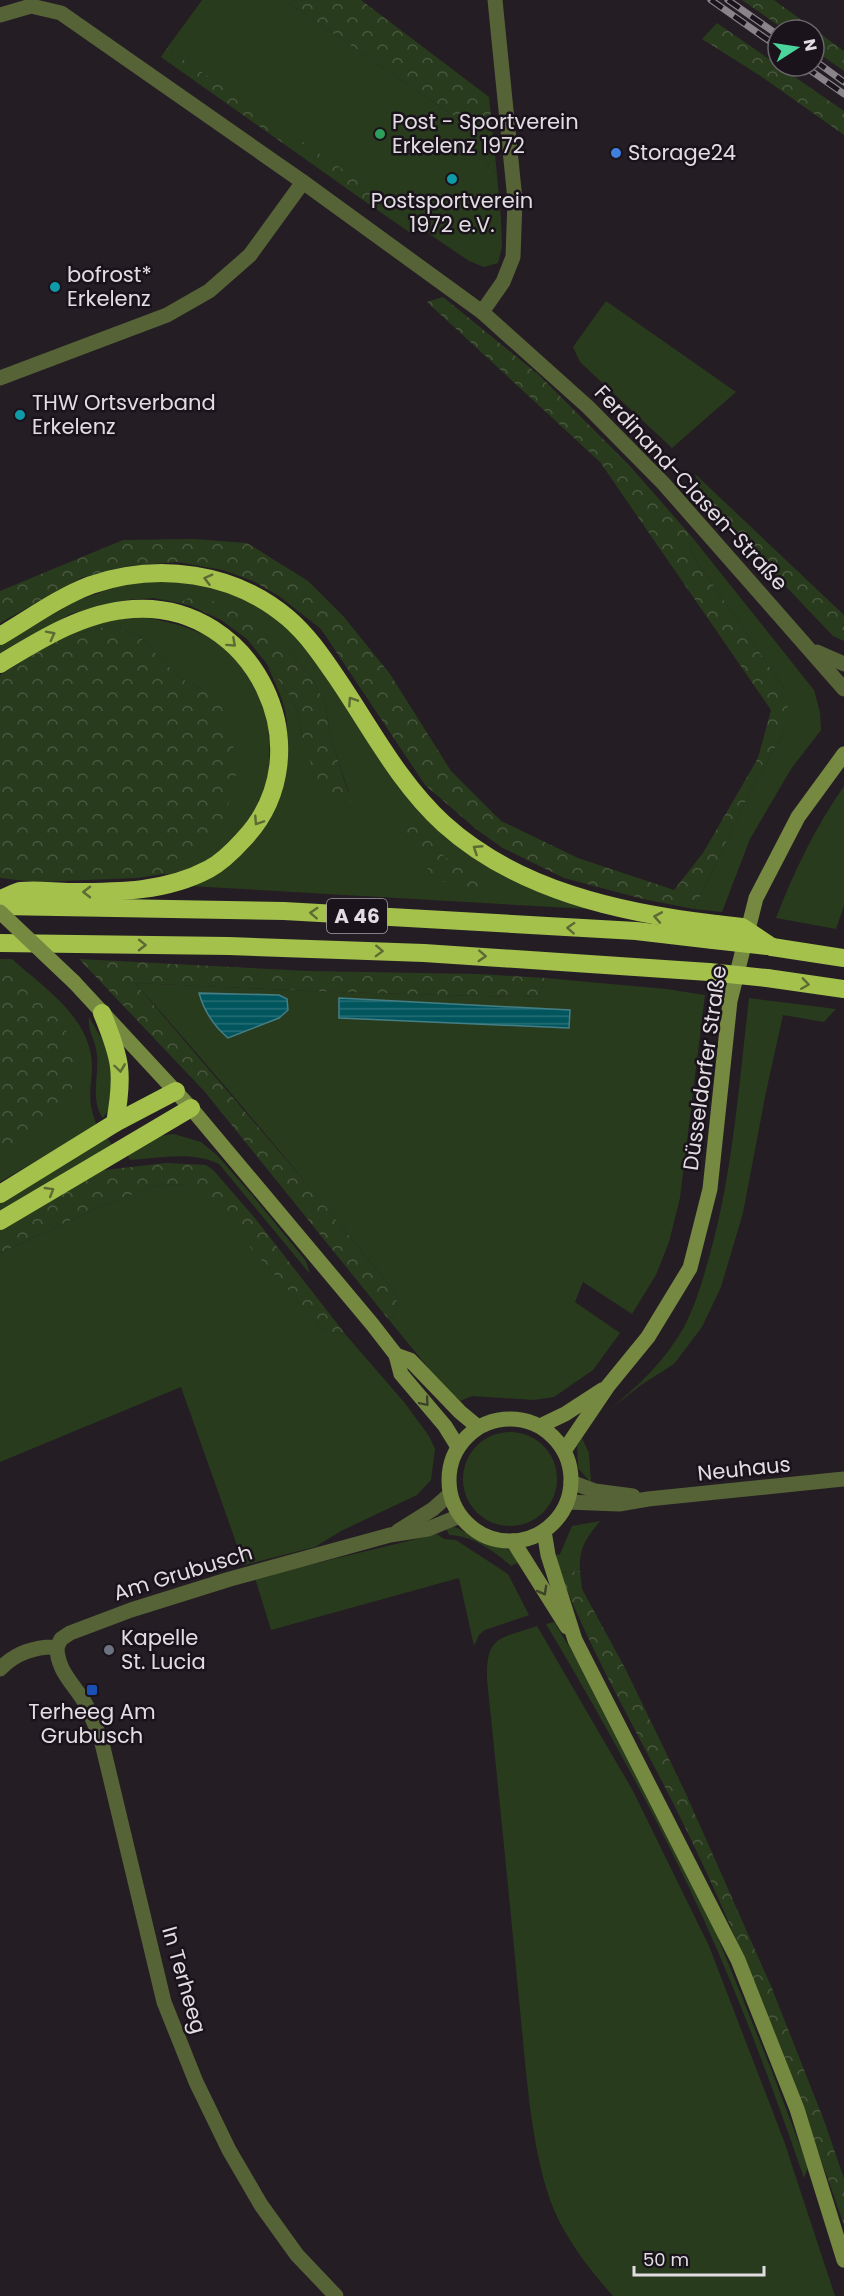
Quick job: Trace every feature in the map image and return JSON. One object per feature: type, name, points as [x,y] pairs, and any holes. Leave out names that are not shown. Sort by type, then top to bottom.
[{"type":"highway","points":[[0,636],[74,592],[98,583],[126,577],[146,574],[190,574],[236,587],[272,606],[304,634],[328,665],[414,792],[445,825],[475,848],[540,884],[571,894],[715,932],[742,927],[772,947],[844,958]]},
{"type":"highway","points":[[0,664],[51,634],[78,622],[105,614],[132,609],[152,609],[185,616],[215,630],[244,655],[264,685],[272,704],[279,742],[277,776],[266,809],[243,841],[223,860],[209,869],[186,879],[150,889],[124,892],[21,891],[0,899]]},
{"type":"highway","name":"A 46","points":[[0,906],[284,911],[636,931],[715,932]]},
{"type":"highway","name":"A 46","points":[[0,943],[229,946],[424,953],[709,972],[844,989]]},
{"type":"highway","points":[[102,1013],[120,1063],[122,1080],[115,1124]]},
{"type":"highway","points":[[0,1194],[115,1124],[176,1091]]},
{"type":"highway","points":[[0,1221],[190,1108]]},
{"type":"main road","name":"Düsseldorfer Straße","points":[[564,1451],[608,1386],[648,1337],[690,1268],[710,1189],[730,1001],[756,898],[798,817],[844,754]]},
{"type":"main road","points":[[0,912],[74,982],[176,1091],[396,1355],[401,1374],[445,1426],[458,1447]]},
{"type":"main road","points":[[396,1355],[410,1360],[460,1412],[478,1427]]},
{"type":"main road","name":"Düsseldorfer Straße","points":[[540,1426],[565,1414],[608,1386]]},
{"type":"main road","points":[[508,1418],[525,1420],[540,1426],[564,1451],[569,1466],[571,1482],[567,1502],[557,1518],[544,1531],[529,1538],[513,1541],[493,1539],[475,1530],[460,1516],[450,1494],[449,1469],[458,1447],[478,1427],[493,1421],[508,1418]]},
{"type":"main road","points":[[544,1531],[548,1555],[576,1640],[738,1960],[797,2109],[844,2260]]},
{"type":"main road","points":[[513,1541],[555,1611],[576,1640]]},
{"type":"street","points":[[482,312],[503,282],[513,257],[514,200],[495,0]]},
{"type":"street","name":"Ferdinand-Clasen-Straße","points":[[0,15],[32,6],[61,13],[303,182],[482,312],[588,407],[663,483],[844,689]]},
{"type":"street","points":[[0,378],[167,315],[209,291],[250,255],[303,182]]},
{"type":"street","name":"Ferdinand-Clasen-Straße","points":[[811,649],[844,664]]},
{"type":"street","name":"Neuhaus","points":[[567,1502],[619,1504],[844,1479]]},
{"type":"street","name":"Neuhaus","points":[[571,1482],[594,1491],[648,1499]]},
{"type":"street","name":"Am Grubusch","points":[[390,1535],[433,1509],[450,1494]]},
{"type":"street","name":"Am Grubusch","points":[[0,1669],[12,1658],[33,1649],[57,1647],[64,1636],[104,1620],[230,1579],[390,1535],[428,1529],[460,1516]]},
{"type":"street","name":"In Terheeg","points":[[57,1647],[57,1656],[62,1670],[85,1702],[101,1739],[164,2002],[196,2082],[229,2150],[261,2205],[297,2255],[336,2296]]},
{"type":"green space","name":"Post - Sportverein Erkelenz 1972","points":[[202,0],[284,0],[463,122],[475,147],[497,175],[502,247],[498,263],[484,267],[469,261],[419,227],[412,234],[370,205],[377,194],[167,48]]},
{"type":"green space","points":[[284,0],[361,0],[489,97],[497,175],[475,147],[463,122]]},
{"type":"green space","points":[[742,0],[774,0],[799,18],[768,18]]},
{"type":"green space","points":[[717,23],[766,57],[766,78],[796,78],[844,111],[844,135],[762,77],[702,39]]},
{"type":"green space","points":[[826,38],[844,51],[844,71],[826,58]]},
{"type":"green space","points":[[167,48],[378,194],[370,205],[161,57]]},
{"type":"green space","points":[[443,297],[539,375],[629,465],[692,537],[691,553],[784,688],[788,708],[784,732],[751,790],[694,909],[643,899],[564,878],[501,847],[476,829],[425,785],[321,629],[279,596],[253,581],[223,570],[177,562],[127,566],[81,578],[0,623],[0,591],[123,540],[194,539],[247,543],[308,581],[344,617],[390,674],[451,771],[501,821],[578,858],[674,890],[703,853],[758,758],[771,710],[600,462],[427,302]]},
{"type":"green space","points":[[606,301],[736,392],[672,448],[580,362],[573,347]]},
{"type":"green space","points":[[695,474],[844,615],[844,641],[833,636],[704,500]]},
{"type":"green space","points":[[692,537],[814,690],[820,712],[821,730],[791,769],[750,839],[722,912],[694,909],[751,790],[784,732],[784,688],[691,553]]},
{"type":"green space","points":[[162,579],[213,587],[255,602],[284,621],[310,650],[423,815],[588,909],[189,886],[243,852],[256,839],[275,806],[285,767],[287,729],[284,705],[267,664],[295,703],[303,741],[349,793],[331,739],[325,703],[312,678],[288,650],[192,596],[179,603],[154,598],[125,600],[70,614],[0,656],[0,645],[76,601],[121,585]]},
{"type":"green space","points":[[192,596],[203,596],[248,619],[288,650],[312,678],[325,703],[331,739],[351,801],[340,805],[318,784],[303,741],[295,703],[267,664],[247,639],[221,620],[179,603]]},
{"type":"green space","points":[[139,616],[169,622],[196,631],[222,645],[233,654],[255,683],[263,702],[267,722],[268,775],[258,806],[238,836],[225,849],[196,868],[177,874],[163,874],[182,852],[203,846],[203,690],[179,677],[139,636],[112,625],[56,639],[97,623]]},
{"type":"green space","points":[[112,625],[139,636],[179,677],[203,690],[221,705],[236,757],[236,784],[223,818],[216,832],[203,846],[182,853],[163,874],[137,878],[35,882],[0,878],[0,675],[56,639]]},
{"type":"green space","points":[[844,786],[844,906],[836,929],[776,918],[806,850]]},
{"type":"green space","points":[[407,822],[417,823],[432,844],[446,858],[486,879],[486,891],[435,880],[400,825]]},
{"type":"green space","points":[[0,959],[12,959],[50,992],[63,1004],[83,1032],[92,1064],[90,1100],[96,1123],[92,1129],[0,1182]]},
{"type":"green space","points":[[79,959],[308,971],[479,974],[545,978],[539,996],[522,997],[135,983],[313,1191],[397,1295],[396,1311],[389,1320],[205,1092]]},
{"type":"green space","points":[[0,975],[11,976],[41,996],[72,1039],[76,1065],[70,1100],[0,1156]]},
{"type":"green space","points":[[545,978],[666,989],[705,995],[680,1198],[669,1242],[656,1275],[632,1314],[583,1282],[575,1302],[620,1333],[593,1370],[554,1397],[534,1400],[472,1396],[460,1401],[430,1370],[389,1320],[396,1311],[397,1295],[268,1137],[135,983],[522,997],[539,996]]},
{"type":"green space","points":[[749,998],[836,1009],[824,1022],[783,1015],[743,1213],[721,1287],[702,1327],[674,1364],[641,1385],[608,1411],[660,1362],[684,1327],[699,1291],[718,1223],[724,1191]]},
{"type":"green space","points":[[89,1017],[111,1055],[112,1105],[103,1118],[97,1102],[97,1058]]},
{"type":"green space","points":[[174,1134],[201,1142],[216,1154],[306,1261],[310,1274],[219,1164],[187,1156],[130,1160],[125,1150],[160,1136]]},
{"type":"green space","points":[[107,1137],[113,1147],[0,1211],[0,1199]]},
{"type":"green space","points":[[166,1163],[206,1165],[214,1171],[254,1217],[346,1335],[324,1330],[213,1206],[180,1184],[153,1187],[99,1207],[0,1253],[0,1229],[104,1170]]},
{"type":"green space","points":[[180,1184],[213,1205],[324,1330],[346,1335],[404,1402],[429,1436],[435,1449],[431,1480],[417,1495],[341,1531],[315,1547],[244,1565],[181,1387],[0,1462],[0,1253],[99,1207],[153,1187]]},
{"type":"green space","points":[[510,1432],[528,1435],[543,1446],[554,1461],[557,1479],[554,1497],[543,1512],[528,1523],[510,1526],[492,1523],[477,1512],[466,1497],[463,1479],[466,1461],[477,1446],[492,1435]]},
{"type":"green space","points":[[582,1438],[589,1453],[591,1483],[578,1468],[577,1446]]},
{"type":"green space","points":[[600,1521],[584,1544],[580,1571],[560,1573],[554,1556],[560,1554],[572,1526]]},
{"type":"green space","points":[[455,1527],[507,1548],[522,1561],[511,1566],[482,1545],[466,1538],[449,1535],[446,1528]]},
{"type":"green space","points":[[437,1534],[444,1539],[456,1540],[508,1574],[529,1615],[485,1630],[479,1635],[474,1646],[459,1578],[271,1630],[255,1578]]},
{"type":"green space","points":[[580,1571],[582,1589],[626,1670],[686,1794],[771,1986],[825,2123],[844,2179],[844,2225],[789,2073],[729,1923],[684,1825],[588,1637],[560,1573]]},
{"type":"green space","points":[[554,1622],[586,1674],[710,1918],[808,2167],[804,2178],[757,2048],[704,1920],[629,1770],[546,1624]]},
{"type":"green space","points":[[537,1626],[633,1791],[709,1946],[784,2141],[835,2296],[613,2296],[580,2255],[554,2210],[539,2161],[530,2107],[487,1679],[489,1654],[493,1646],[505,1637]]},
{"type":"water","points":[[199,993],[279,995],[287,999],[288,1010],[279,1018],[228,1038],[210,1018]]},
{"type":"water","points":[[339,998],[570,1010],[569,1028],[339,1018]]},
{"type":"railway","points":[[711,0],[766,39]]},
{"type":"railway","points":[[728,0],[766,27]]},
{"type":"railway","points":[[826,69],[844,82]]},
{"type":"railway","points":[[821,78],[844,94]]},
{"type":"place","name":"Post - Sportverein Erkelenz 1972","points":[[380,134]]},
{"type":"place","name":"Storage24","points":[[616,153]]},
{"type":"place","name":"Postsportverein 1972 e.V.","points":[[452,179]]},
{"type":"place","name":"bofrost* Erkelenz","points":[[55,287]]},
{"type":"place","name":"THW Ortsverband Erkelenz","points":[[20,415]]},
{"type":"place","name":"Kapelle St. Lucia","points":[[109,1650]]},
{"type":"place","name":"Terheeg Am Grubusch","points":[[92,1690]]}]
